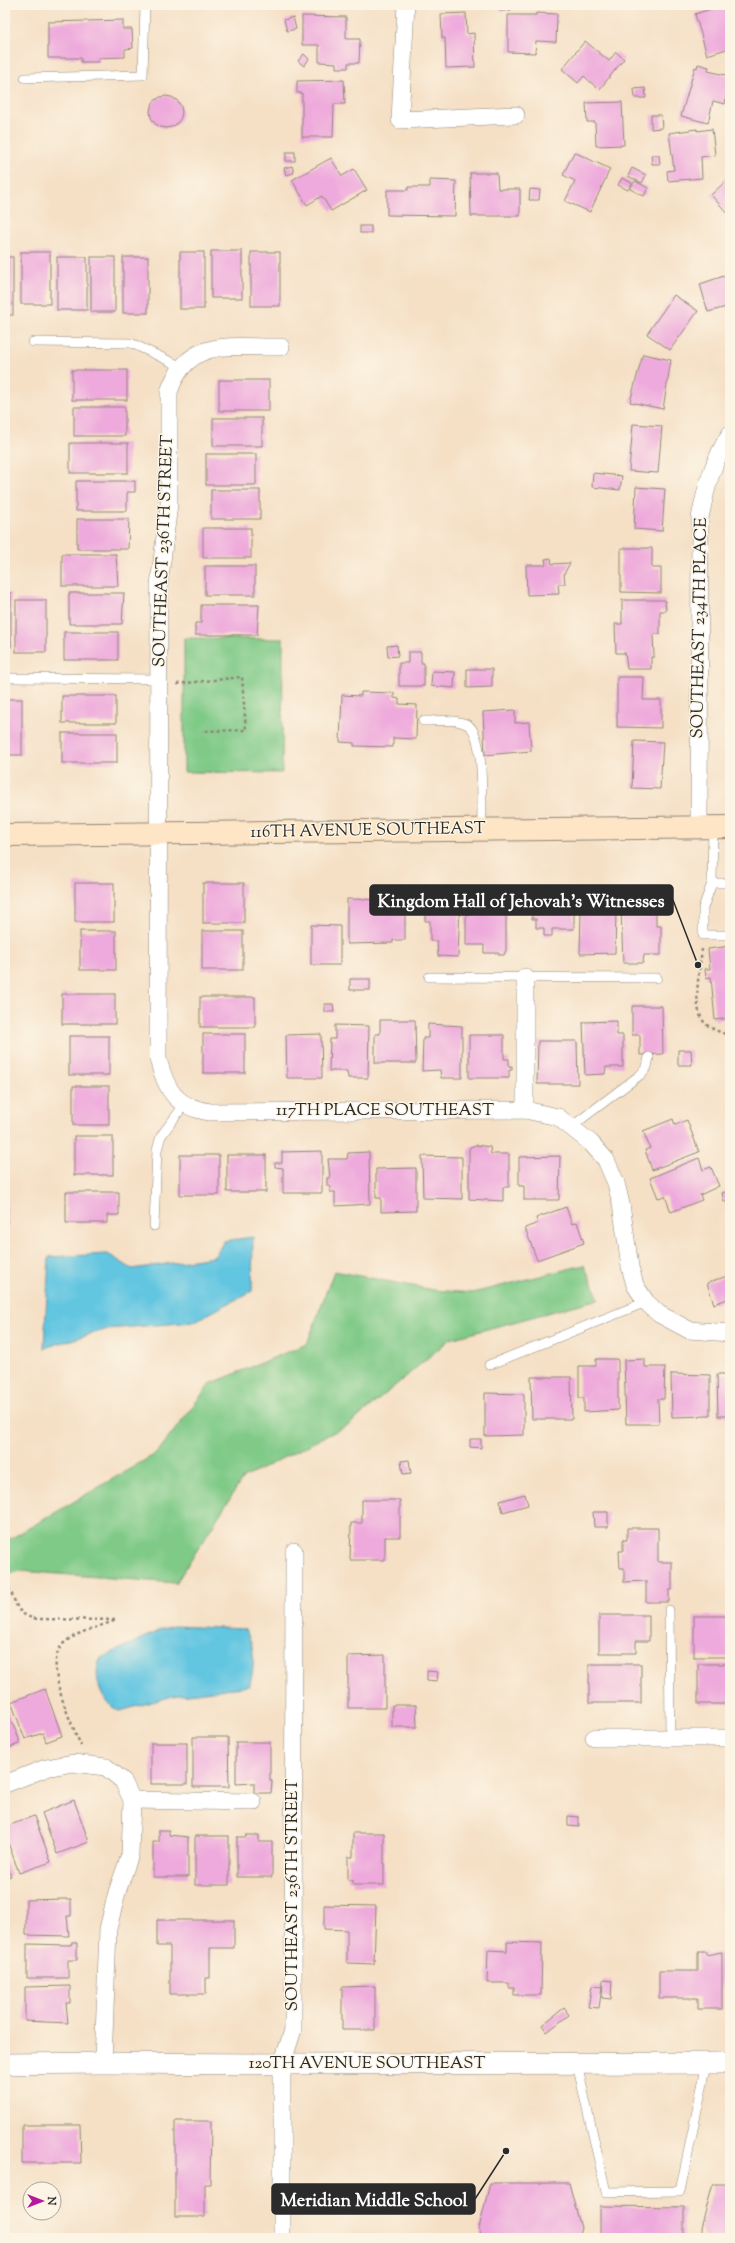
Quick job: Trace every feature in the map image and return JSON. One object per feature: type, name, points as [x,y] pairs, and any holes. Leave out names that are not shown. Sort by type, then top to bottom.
[{"type":"main road","name":"116TH AVENUE SOUTHEAST","points":[[5,835],[714,827]]},
{"type":"street","points":[[406,5],[400,120],[516,115]]},
{"type":"street","name":"SOUTHEAST 236TH STREET","points":[[157,834],[159,585],[169,504],[169,392],[174,379],[193,355],[213,348],[281,347]]},
{"type":"street","name":"SOUTHEAST 234TH PLACE","points":[[714,827],[700,518],[706,484],[718,453],[730,434]]},
{"type":"street","points":[[157,834],[158,1059],[166,1084],[176,1098],[184,1105]]},
{"type":"street","points":[[524,977],[524,1110]]},
{"type":"street","name":"117TH PLACE SOUTHEAST","points":[[184,1105],[210,1112],[524,1110],[558,1117],[591,1143],[606,1160],[614,1177],[621,1204],[630,1267],[635,1285],[646,1302],[659,1314],[689,1330],[730,1333]]},
{"type":"street","name":"SOUTHEAST 236TH STREET","points":[[282,2238],[282,2064],[293,2030],[294,1551]]},
{"type":"street","points":[[594,1738],[730,1738]]},
{"type":"street","points":[[5,1784],[46,1768],[73,1764],[106,1767],[123,1781],[132,1800],[130,1855],[117,1892],[108,1929],[103,2062]]},
{"type":"street","points":[[132,1800],[253,1802]]},
{"type":"street","name":"120TH AVENUE SOUTHEAST","points":[[5,2064],[103,2062],[282,2064],[730,2063]]},
{"type":"lane","points":[[25,78],[143,75],[145,5]]},
{"type":"lane","points":[[33,342],[132,343],[182,367]]},
{"type":"lane","points":[[7,678],[158,682]]},
{"type":"lane","points":[[423,721],[458,721],[470,726],[476,735],[480,759],[482,830]]},
{"type":"lane","points":[[714,827],[712,883],[703,908],[703,936],[730,935]]},
{"type":"lane","points":[[712,883],[730,883]]},
{"type":"lane","points":[[429,977],[657,978]]},
{"type":"lane","points":[[572,1127],[640,1075],[647,1067],[649,1057]]},
{"type":"lane","points":[[154,1226],[157,1150],[161,1136],[184,1105]]},
{"type":"lane","points":[[489,1365],[646,1302]]},
{"type":"lane","points":[[670,1610],[670,1738]]},
{"type":"lane","points":[[577,2064],[606,2192],[680,2191],[707,2063]]},
{"type":"path","points":[[158,682],[242,677],[246,730],[202,731]]},
{"type":"path","points":[[703,936],[697,997],[700,1012],[704,1022],[715,1030],[730,1036]]},
{"type":"path","points":[[5,1583],[11,1591],[18,1611],[25,1617],[37,1619],[116,1620],[70,1639],[61,1645],[56,1662],[55,1676],[88,1765]]},
{"type":"green space","points":[[184,638],[283,639],[282,773],[184,772]]},
{"type":"green space","points":[[584,1265],[599,1299],[450,1339],[350,1424],[243,1478],[176,1583],[20,1571],[5,1575],[5,1542],[157,1453],[210,1384],[307,1344],[334,1271],[433,1290],[473,1293]]},
{"type":"water","points":[[253,1237],[252,1291],[193,1322],[108,1329],[44,1348],[49,1257],[108,1254],[132,1269],[214,1257],[224,1241]]},
{"type":"water","points":[[173,1626],[244,1629],[251,1642],[253,1657],[249,1686],[173,1696],[120,1711],[114,1708],[108,1703],[100,1689],[97,1673],[101,1658],[160,1630]]},
{"type":"building","points":[[500,5],[511,5],[511,10],[500,11]]},
{"type":"building","points":[[724,5],[730,5],[730,25],[728,26],[730,48],[707,55],[695,14]]},
{"type":"building","points":[[466,13],[467,34],[474,33],[475,67],[446,68],[445,38],[442,38],[441,14]]},
{"type":"building","points":[[536,13],[557,14],[556,42],[536,41],[535,53],[508,52],[508,15],[536,15]]},
{"type":"building","points":[[302,16],[346,17],[346,39],[360,39],[359,63],[348,63],[348,68],[336,68],[336,63],[319,62],[319,45],[302,45]]},
{"type":"building","points":[[293,17],[296,29],[287,31],[284,20]]},
{"type":"building","points":[[123,20],[123,29],[132,29],[133,48],[125,49],[125,57],[98,58],[99,62],[81,62],[81,58],[48,58],[48,22]]},
{"type":"building","points":[[585,41],[609,61],[616,52],[624,59],[599,90],[584,76],[578,83],[562,69]]},
{"type":"building","points":[[304,54],[309,59],[304,66],[298,61]]},
{"type":"building","points":[[698,64],[709,67],[708,71],[730,76],[725,104],[713,101],[708,123],[681,116],[695,67],[697,68]]},
{"type":"building","points":[[344,80],[345,104],[334,104],[333,137],[302,137],[302,93],[297,93],[297,81]]},
{"type":"building","points":[[645,88],[646,98],[635,98],[634,89]]},
{"type":"building","points":[[163,96],[169,96],[179,103],[182,112],[181,118],[175,125],[169,128],[163,128],[153,121],[150,115],[150,109],[157,99]]},
{"type":"building","points":[[622,102],[624,145],[596,146],[595,122],[587,122],[586,103]]},
{"type":"building","points":[[651,115],[661,115],[662,128],[651,129]]},
{"type":"building","points":[[697,129],[697,131],[712,129],[715,155],[701,157],[702,178],[668,181],[667,171],[674,170],[669,133]]},
{"type":"building","points":[[286,152],[295,152],[295,161],[286,161]]},
{"type":"building","points":[[574,152],[610,169],[590,212],[565,201],[575,181],[563,175]]},
{"type":"building","points":[[651,155],[659,155],[660,164],[652,164]]},
{"type":"building","points":[[331,158],[342,176],[354,169],[367,190],[331,211],[322,196],[307,205],[292,180]]},
{"type":"building","points":[[292,166],[294,173],[286,175],[284,168]]},
{"type":"building","points":[[632,168],[646,175],[642,183],[628,176]]},
{"type":"building","points":[[470,173],[497,173],[498,189],[520,189],[520,216],[471,216]]},
{"type":"building","points":[[730,177],[730,216],[711,195]]},
{"type":"building","points":[[622,178],[632,183],[628,190],[618,185]]},
{"type":"building","points":[[430,180],[456,181],[455,216],[387,215],[387,190],[408,190],[408,187],[430,187]]},
{"type":"building","points":[[635,181],[648,188],[644,196],[630,189]]},
{"type":"building","points":[[530,189],[540,190],[539,200],[529,200]]},
{"type":"building","points":[[360,226],[371,226],[371,233],[360,233]]},
{"type":"building","points":[[211,251],[242,251],[242,298],[211,298]]},
{"type":"building","points":[[21,252],[50,252],[50,304],[21,304]]},
{"type":"building","points":[[180,252],[204,252],[204,309],[180,309]]},
{"type":"building","points":[[251,252],[280,252],[280,306],[251,306]]},
{"type":"building","points":[[5,257],[13,257],[13,315],[5,315]]},
{"type":"building","points":[[57,257],[87,257],[87,310],[57,310]]},
{"type":"building","points":[[91,257],[115,257],[115,312],[91,312]]},
{"type":"building","points":[[123,257],[148,257],[148,313],[123,313]]},
{"type":"building","points":[[730,274],[730,306],[708,312],[700,284]]},
{"type":"building","points":[[674,295],[698,311],[670,350],[647,334]]},
{"type":"building","points":[[643,354],[671,360],[663,409],[630,402]]},
{"type":"building","points":[[72,370],[127,370],[127,400],[72,400]]},
{"type":"building","points":[[219,380],[269,380],[269,411],[219,411]]},
{"type":"building","points":[[74,407],[125,407],[125,436],[74,436]]},
{"type":"building","points":[[213,418],[262,418],[262,446],[213,446]]},
{"type":"building","points":[[633,424],[662,426],[658,473],[629,471]]},
{"type":"building","points":[[70,443],[128,443],[128,473],[70,473]]},
{"type":"building","points":[[206,454],[256,454],[256,485],[206,485]]},
{"type":"building","points":[[593,473],[622,476],[620,490],[592,487]]},
{"type":"building","points":[[76,481],[135,481],[135,492],[127,492],[127,511],[76,511]]},
{"type":"building","points":[[636,487],[665,489],[662,531],[634,529]]},
{"type":"building","points":[[211,490],[260,490],[260,519],[211,519]]},
{"type":"building","points":[[77,519],[129,519],[128,549],[77,549]]},
{"type":"building","points":[[203,528],[251,528],[251,558],[203,558]]},
{"type":"building","points":[[621,548],[652,548],[652,568],[661,568],[661,593],[621,592]]},
{"type":"building","points":[[62,554],[116,554],[118,586],[62,586]]},
{"type":"building","points":[[551,558],[552,564],[570,563],[564,574],[565,584],[558,584],[559,594],[527,595],[526,565],[546,565],[545,559]]},
{"type":"building","points":[[205,566],[255,566],[255,595],[205,595]]},
{"type":"building","points":[[5,593],[11,593],[11,647],[5,647]]},
{"type":"building","points":[[69,593],[124,593],[122,624],[69,624]]},
{"type":"building","points":[[16,600],[46,600],[46,652],[16,652]]},
{"type":"building","points":[[622,600],[665,600],[666,611],[660,611],[660,634],[653,634],[654,657],[651,657],[651,669],[627,669],[625,653],[616,653],[615,624],[622,624]]},
{"type":"building","points":[[201,605],[259,605],[257,635],[195,635],[195,623],[201,623]]},
{"type":"building","points":[[64,632],[118,632],[118,660],[64,660]]},
{"type":"building","points":[[397,645],[398,656],[388,657],[387,646]]},
{"type":"building","points":[[408,652],[421,652],[421,663],[424,663],[424,686],[399,686],[399,663],[408,663]]},
{"type":"building","points":[[467,669],[492,669],[492,687],[467,688]]},
{"type":"building","points":[[432,671],[455,672],[454,688],[431,686]]},
{"type":"building","points":[[617,677],[644,677],[643,700],[661,700],[661,728],[617,727]]},
{"type":"building","points":[[361,692],[394,693],[394,698],[399,699],[399,704],[417,705],[416,739],[393,738],[393,747],[354,746],[354,743],[340,742],[342,695],[361,696]]},
{"type":"building","points":[[62,696],[116,696],[116,723],[62,723]]},
{"type":"building","points":[[5,699],[22,699],[22,755],[5,755]]},
{"type":"building","points":[[515,710],[515,723],[529,722],[531,751],[485,755],[483,712]]},
{"type":"building","points":[[62,733],[117,733],[117,763],[62,763]]},
{"type":"building","points":[[634,741],[663,742],[660,789],[632,788]]},
{"type":"building","points":[[75,883],[114,883],[114,922],[75,922]]},
{"type":"building","points":[[203,883],[244,883],[244,923],[203,923]]},
{"type":"building","points":[[552,890],[565,890],[569,896],[574,896],[574,929],[552,929],[552,936],[544,936],[544,928],[536,928],[536,919],[532,919],[532,909],[537,909],[537,896],[552,896]]},
{"type":"building","points":[[347,899],[405,900],[405,940],[393,940],[393,943],[347,944]]},
{"type":"building","points":[[471,900],[506,901],[506,950],[504,955],[499,955],[499,953],[484,953],[484,945],[466,945],[466,914],[471,914]]},
{"type":"building","points":[[425,903],[460,904],[458,957],[438,956],[437,941],[430,941],[430,921],[425,921]]},
{"type":"building","points":[[656,909],[656,926],[661,926],[661,955],[644,955],[643,963],[623,963],[621,910]]},
{"type":"building","points":[[581,910],[616,911],[615,953],[580,954]]},
{"type":"building","points":[[311,925],[340,926],[340,965],[311,965]]},
{"type":"building","points":[[80,931],[116,931],[116,970],[80,970]]},
{"type":"building","points":[[202,931],[243,931],[243,970],[202,970]]},
{"type":"building","points":[[730,946],[730,1018],[715,1020],[711,977],[706,978],[705,969],[710,969],[708,949]]},
{"type":"building","points":[[350,979],[370,979],[370,990],[350,990]]},
{"type":"building","points":[[62,994],[115,994],[115,1024],[62,1024]]},
{"type":"building","points":[[200,997],[255,997],[255,1027],[200,1027]]},
{"type":"building","points":[[325,1004],[333,1004],[334,1012],[325,1012]]},
{"type":"building","points":[[632,1006],[662,1006],[663,1054],[640,1055],[640,1035],[632,1035]]},
{"type":"building","points":[[380,1020],[415,1020],[416,1063],[375,1063],[375,1034],[380,1034]]},
{"type":"building","points":[[617,1021],[617,1035],[623,1035],[623,1067],[606,1067],[605,1074],[585,1075],[583,1022]]},
{"type":"building","points":[[428,1024],[462,1026],[462,1078],[441,1078],[440,1070],[422,1071],[423,1038],[428,1038]]},
{"type":"building","points":[[335,1025],[369,1026],[368,1078],[348,1078],[347,1071],[329,1071],[330,1039],[335,1039]]},
{"type":"building","points":[[203,1034],[245,1034],[245,1073],[203,1073]]},
{"type":"building","points":[[321,1034],[322,1078],[287,1078],[286,1035]]},
{"type":"building","points":[[469,1035],[504,1035],[504,1059],[509,1059],[509,1067],[512,1066],[512,1070],[509,1070],[509,1078],[469,1078]]},
{"type":"building","points":[[69,1036],[109,1036],[109,1075],[69,1075]]},
{"type":"building","points":[[538,1041],[577,1041],[578,1084],[537,1084]]},
{"type":"building","points":[[678,1050],[691,1050],[692,1065],[678,1065]]},
{"type":"building","points":[[73,1086],[109,1086],[109,1125],[73,1125]]},
{"type":"building","points":[[673,1119],[675,1125],[687,1120],[699,1152],[652,1170],[645,1150],[650,1148],[643,1131]]},
{"type":"building","points":[[74,1136],[113,1136],[113,1175],[74,1175]]},
{"type":"building","points":[[476,1145],[490,1147],[491,1154],[509,1154],[509,1187],[503,1187],[503,1201],[469,1199],[469,1150],[470,1147]]},
{"type":"building","points":[[322,1151],[322,1193],[283,1193],[283,1168],[275,1167],[275,1163],[282,1163],[282,1152]]},
{"type":"building","points":[[369,1152],[370,1204],[335,1206],[335,1192],[330,1192],[330,1186],[327,1186],[327,1178],[330,1178],[328,1159],[347,1159],[348,1153]]},
{"type":"building","points":[[180,1155],[219,1155],[219,1195],[180,1195]]},
{"type":"building","points":[[227,1155],[266,1155],[266,1192],[227,1192]]},
{"type":"building","points":[[422,1156],[462,1157],[462,1199],[423,1198]]},
{"type":"building","points":[[560,1156],[559,1200],[524,1200],[524,1186],[519,1186],[519,1157]]},
{"type":"building","points":[[699,1158],[703,1170],[711,1167],[719,1186],[700,1195],[702,1200],[671,1212],[665,1196],[658,1198],[650,1178]]},
{"type":"building","points":[[416,1168],[416,1211],[381,1212],[381,1198],[376,1198],[376,1169]]},
{"type":"building","points":[[729,1191],[730,1201],[724,1202],[722,1193]]},
{"type":"building","points":[[66,1192],[119,1192],[119,1215],[107,1215],[107,1223],[66,1223]]},
{"type":"building","points":[[5,1195],[7,1195],[7,1237],[5,1237]]},
{"type":"building","points":[[566,1207],[572,1224],[577,1222],[584,1243],[537,1260],[525,1228],[538,1223],[536,1218]]},
{"type":"building","points":[[730,1275],[730,1298],[714,1304],[707,1283]]},
{"type":"building","points":[[596,1359],[617,1359],[618,1361],[618,1410],[584,1412],[584,1398],[579,1398],[579,1366],[596,1366]]},
{"type":"building","points":[[645,1359],[645,1367],[665,1367],[664,1399],[658,1399],[659,1424],[626,1424],[624,1360]]},
{"type":"building","points":[[671,1374],[710,1375],[710,1416],[672,1417]]},
{"type":"building","points":[[717,1374],[730,1374],[730,1426],[728,1426],[728,1416],[718,1416]]},
{"type":"building","points":[[531,1377],[571,1377],[572,1419],[532,1419]]},
{"type":"building","points":[[485,1393],[524,1394],[524,1435],[485,1436]]},
{"type":"building","points":[[470,1439],[481,1439],[481,1448],[470,1447]]},
{"type":"building","points":[[409,1460],[411,1473],[403,1474],[401,1461]]},
{"type":"building","points":[[525,1494],[528,1505],[503,1512],[500,1501]]},
{"type":"building","points":[[362,1500],[400,1500],[400,1537],[385,1537],[385,1560],[350,1560],[351,1523],[362,1523]]},
{"type":"building","points":[[593,1512],[608,1512],[608,1527],[594,1527]]},
{"type":"building","points":[[627,1528],[658,1528],[658,1562],[672,1562],[672,1590],[669,1590],[669,1602],[646,1602],[646,1581],[624,1582],[624,1568],[620,1568],[619,1551],[623,1551],[623,1540],[627,1540]]},
{"type":"building","points":[[599,1615],[649,1615],[649,1641],[636,1641],[636,1653],[599,1653]]},
{"type":"building","points":[[694,1616],[730,1616],[730,1657],[694,1657]]},
{"type":"building","points":[[385,1655],[385,1708],[348,1708],[348,1656]]},
{"type":"building","points":[[589,1664],[641,1664],[641,1703],[589,1703]]},
{"type":"building","points":[[698,1664],[730,1664],[730,1704],[698,1704]]},
{"type":"building","points":[[427,1671],[438,1672],[437,1681],[427,1680]]},
{"type":"building","points":[[45,1689],[62,1736],[46,1742],[43,1733],[25,1739],[11,1702]]},
{"type":"building","points":[[392,1705],[416,1705],[417,1727],[392,1727]]},
{"type":"building","points":[[5,1706],[19,1739],[19,1744],[5,1749]]},
{"type":"building","points":[[193,1737],[228,1737],[229,1787],[193,1787]]},
{"type":"building","points":[[236,1742],[270,1742],[270,1780],[272,1781],[271,1793],[254,1793],[254,1783],[236,1784]]},
{"type":"building","points":[[151,1743],[187,1743],[187,1784],[151,1784]]},
{"type":"building","points":[[74,1800],[89,1842],[57,1854],[42,1813]]},
{"type":"building","points":[[34,1816],[51,1862],[19,1873],[5,1834],[5,1827]]},
{"type":"building","points":[[568,1816],[579,1817],[579,1827],[568,1826]]},
{"type":"building","points":[[159,1830],[169,1830],[169,1835],[188,1837],[188,1877],[153,1877],[153,1842],[159,1842]]},
{"type":"building","points":[[353,1833],[384,1833],[384,1885],[353,1885],[353,1880],[348,1880],[348,1857],[353,1857]]},
{"type":"building","points":[[246,1835],[259,1835],[259,1842],[272,1842],[272,1877],[237,1877],[237,1837],[246,1837]]},
{"type":"building","points":[[195,1836],[229,1836],[229,1885],[195,1885]]},
{"type":"building","points":[[5,1859],[11,1876],[5,1878]]},
{"type":"building","points":[[71,1899],[71,1916],[67,1916],[69,1936],[26,1935],[26,1900]]},
{"type":"building","points":[[324,1905],[376,1906],[374,1964],[347,1963],[347,1930],[324,1929]]},
{"type":"building","points":[[157,1920],[234,1920],[234,1948],[210,1948],[210,1978],[206,1978],[206,1994],[170,1994],[170,1946],[157,1946]]},
{"type":"building","points":[[507,1942],[542,1943],[541,1995],[514,1995],[514,1988],[509,1988],[509,1983],[487,1983],[488,1950],[507,1951]]},
{"type":"building","points":[[71,1943],[77,1943],[77,1960],[68,1960],[68,1978],[27,1978],[27,1944],[71,1945]]},
{"type":"building","points":[[698,1952],[706,1952],[706,1955],[722,1952],[722,2009],[698,2009],[698,1998],[659,1998],[659,1971],[698,1971]]},
{"type":"building","points":[[603,1980],[612,1981],[611,1999],[602,1998]]},
{"type":"building","points":[[70,1986],[70,2003],[66,2003],[68,2023],[25,2021],[25,1987]]},
{"type":"building","points":[[375,1986],[375,2030],[342,2030],[342,1987]]},
{"type":"building","points":[[592,1986],[602,1987],[599,2008],[588,2007]]},
{"type":"building","points":[[564,2008],[569,2015],[547,2032],[542,2025]]},
{"type":"building","points":[[175,2121],[211,2121],[210,2184],[205,2184],[205,2217],[175,2217]]},
{"type":"building","points":[[22,2125],[80,2125],[81,2163],[22,2163]]},
{"type":"building","points":[[490,2183],[569,2183],[581,2228],[578,2238],[482,2238],[479,2228]]},
{"type":"building","points":[[713,2184],[730,2184],[730,2238],[704,2238],[701,2228]]},
{"type":"building","points":[[600,2206],[684,2207],[684,2238],[600,2238]]},
{"type":"place","name":"Kingdom Hall of Jehovah's Witnesses","points":[[698,965]]},
{"type":"place","name":"Meridian Middle School","points":[[506,2151]]}]
